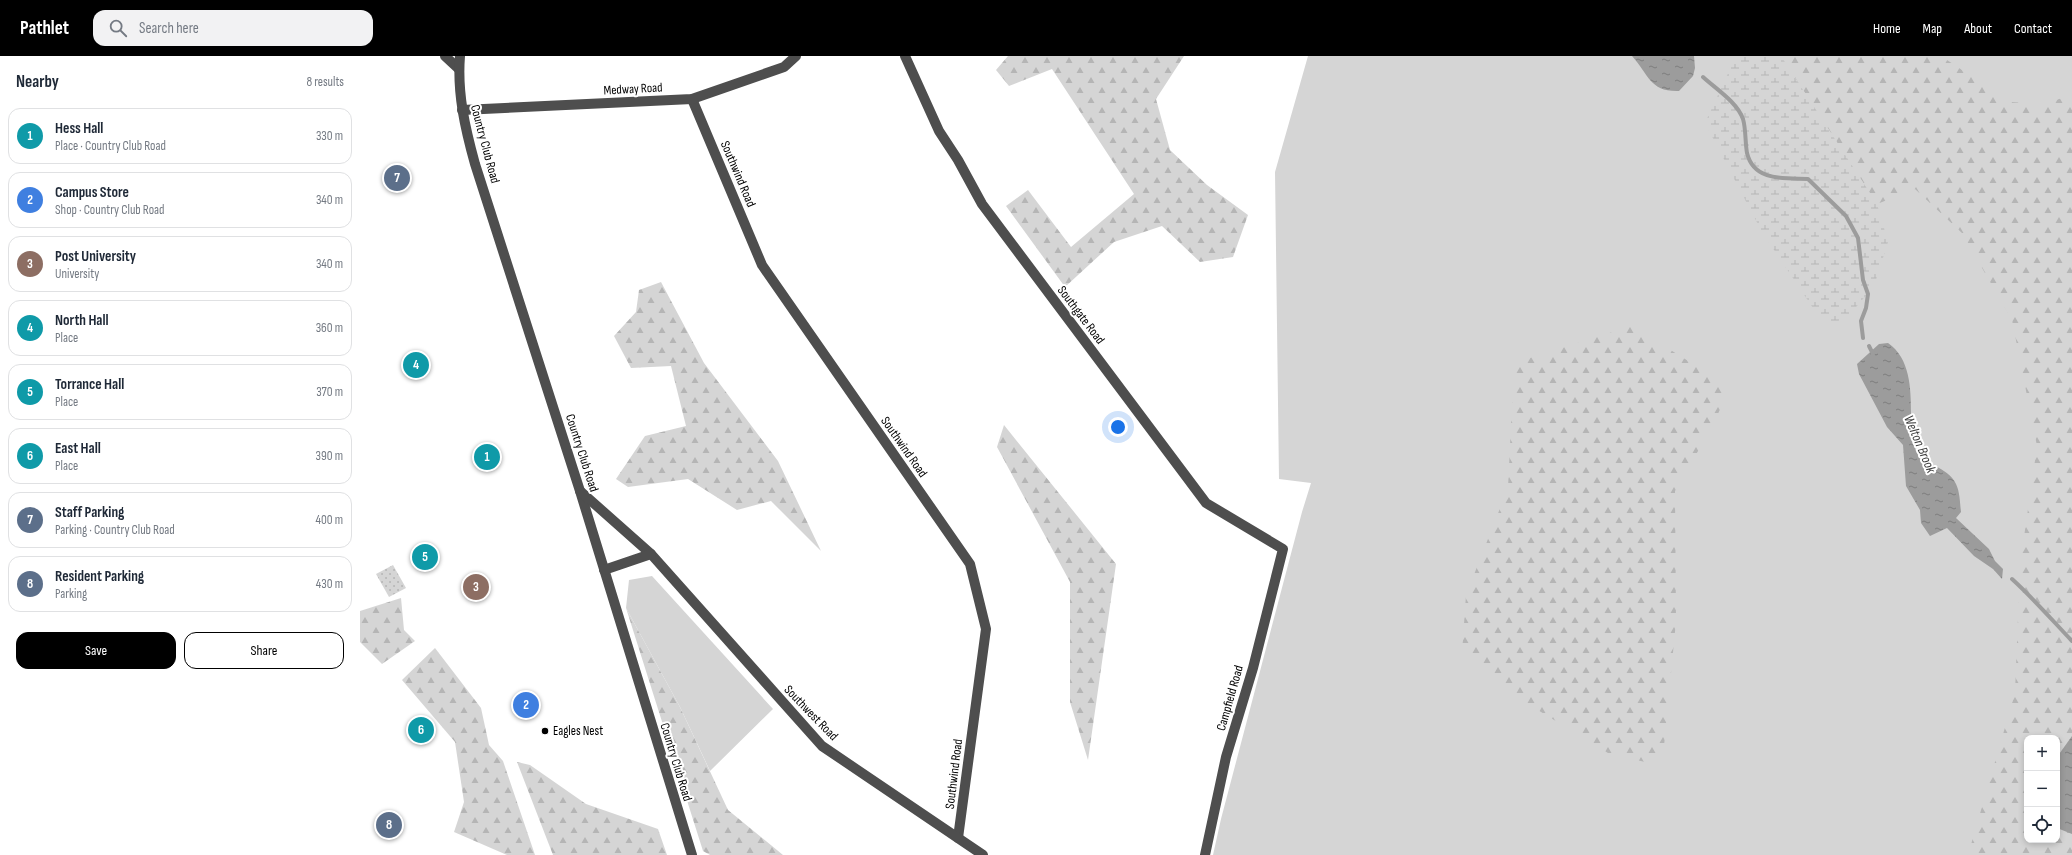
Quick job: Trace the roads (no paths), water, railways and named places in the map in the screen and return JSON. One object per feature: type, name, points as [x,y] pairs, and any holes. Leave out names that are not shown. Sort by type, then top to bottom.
[{"type":"street","points":[[445,56],[459,69]]},
{"type":"street","name":"Country Club Road","points":[[460,56],[459,69],[462,110],[475,164],[580,491],[692,855]]},
{"type":"street","name":"Medway Road","points":[[462,110],[692,99],[784,67],[796,56]]},
{"type":"street","name":"Southgate Road","points":[[905,56],[939,131],[958,160],[982,204],[1206,503],[1283,549]]},
{"type":"street","name":"Southwind Road","points":[[692,99],[762,264],[970,564],[986,629],[958,838]]},
{"type":"street","name":"Southwest Road","points":[[580,491],[651,554],[822,746],[983,855]]},
{"type":"street","name":"Campfield Road","points":[[1205,855],[1226,756],[1252,668],[1283,549]]},
{"type":"street","points":[[604,570],[651,554]]},
{"type":"water","points":[[1632,56],[1694,56],[1695,68],[1693,76],[1679,91],[1662,89],[1651,81]]},
{"type":"water","points":[[1888,343],[1901,357],[1908,374],[1910,384],[1912,442],[1918,453],[1923,458],[1947,473],[1956,484],[1961,512],[1956,518],[1989,549],[1995,561],[2003,569],[2002,579],[1993,569],[1974,556],[1947,528],[1930,536],[1921,523],[1920,510],[1906,486],[1903,445],[1887,427],[1859,374],[1857,364],[1879,344]]},
{"type":"water","points":[[2072,736],[2072,834],[2060,829],[2060,753]]},
{"type":"waterway","name":"Welton Brook","points":[[1703,77],[1726,96],[1740,113],[1744,123],[1747,153],[1756,169],[1763,174],[1780,178],[1808,179],[1846,216],[1858,238],[1863,280],[1868,294],[1866,308],[1861,321],[1863,338]]},
{"type":"waterway","name":"Welton Brook","points":[[1869,346],[1873,354]]},
{"type":"waterway","name":"Welton Brook","points":[[2012,579],[2035,601],[2072,641]]},
{"type":"place","name":"Staff Parking","points":[[397,178]]},
{"type":"place","name":"North Hall","points":[[416,365]]},
{"type":"place","name":"Hess Hall","points":[[487,457]]},
{"type":"place","name":"Torrance Hall","points":[[425,557]]},
{"type":"place","name":"Post University","points":[[476,587]]},
{"type":"place","name":"Campus Store","points":[[526,705]]},
{"type":"place","name":"East Hall","points":[[421,730]]},
{"type":"place","name":"Eagles Nest","points":[[545,731]]},
{"type":"place","name":"Resident Parking","points":[[389,825]]}]
